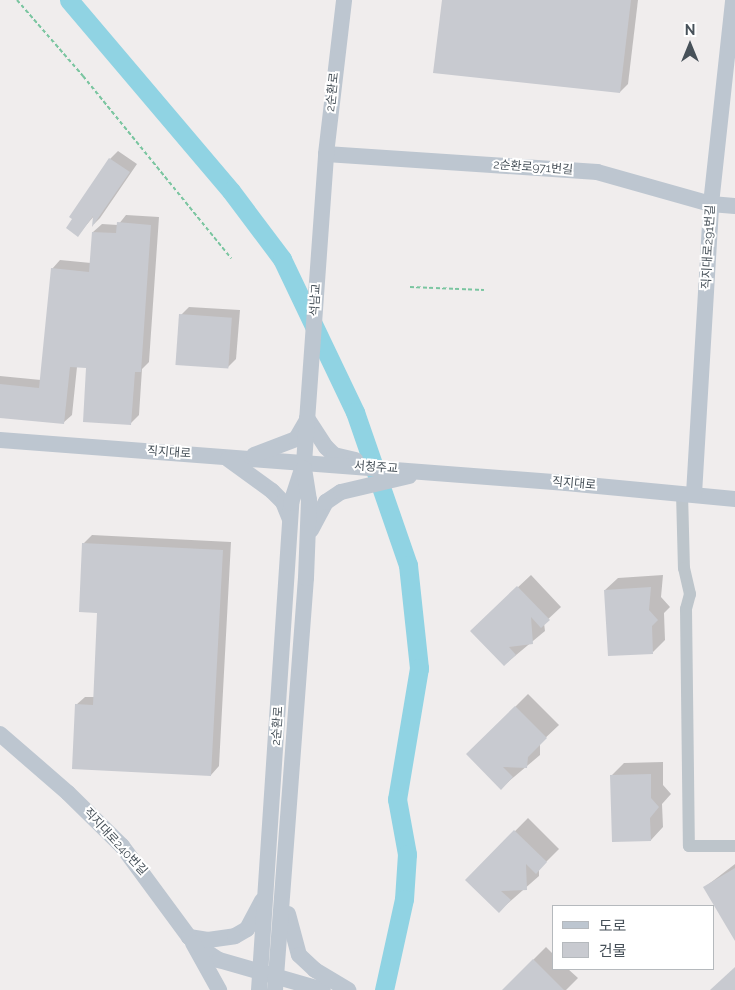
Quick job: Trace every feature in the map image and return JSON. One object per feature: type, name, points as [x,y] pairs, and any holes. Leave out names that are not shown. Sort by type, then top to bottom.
[{"type":"street","name":"2순환로","points":[[324,184],[344,0]]},
{"type":"street","name":"직지대로291번길","points":[[688,493],[711,204],[733,0]]},
{"type":"street","name":"2순환로971번길","points":[[326,154],[597,172],[711,204],[735,206]]},
{"type":"street","name":"석남교","points":[[307,416],[324,184]]},
{"type":"street","name":"2순환로","points":[[259,990],[271,979],[287,846],[308,539],[309,500],[304,463],[307,416]]},
{"type":"street","points":[[224,457],[260,454],[286,444],[300,435],[307,416]]},
{"type":"street","points":[[307,416],[326,447],[342,462]]},
{"type":"street","name":"직지대로","points":[[0,440],[304,463],[342,462]]},
{"type":"street","points":[[224,457],[272,491],[283,502],[290,520]]},
{"type":"street","name":"서청주교","points":[[342,462],[416,471]]},
{"type":"street","name":"2순환로","points":[[271,979],[266,890],[291,502],[304,463]]},
{"type":"street","points":[[308,539],[316,516],[326,502],[341,492],[393,480],[416,471]]},
{"type":"street","name":"직지대로","points":[[416,471],[688,493],[735,500]]},
{"type":"street","points":[[688,493],[684,568],[690,594],[686,608],[689,846],[735,846]]},
{"type":"street","name":"직지대로240번길","points":[[0,734],[68,793],[122,846],[189,937],[219,960],[271,979],[328,986]]},
{"type":"street","points":[[287,846],[288,915],[292,938],[306,962],[328,986],[348,990]]},
{"type":"street","points":[[189,937],[222,940],[241,932],[256,918],[266,890]]},
{"type":"street","points":[[189,937],[218,990]]},
{"type":"street","points":[[201,959],[219,960]]},
{"type":"path","points":[[17,0],[83,76],[231,258]]},
{"type":"path","points":[[410,287],[484,290]]},
{"type":"building","points":[[442,0],[631,0],[620,93],[433,73]]},
{"type":"building","points":[[109,158],[130,172],[92,227],[93,216],[78,237],[66,228],[72,219],[69,217]]},
{"type":"building","points":[[117,222],[151,225],[141,372],[135,372],[131,425],[83,422],[86,368],[70,367],[64,424],[0,418],[0,384],[39,388],[51,268],[89,272],[92,232],[116,233]]},
{"type":"building","points":[[179,314],[232,318],[228,369],[175,365]]},
{"type":"building","points":[[82,543],[223,550],[211,776],[72,769],[75,704],[93,705],[97,613],[79,612]]},
{"type":"building","points":[[517,586],[550,620],[541,628],[531,617],[533,644],[509,647],[516,655],[504,666],[470,631]]},
{"type":"building","points":[[651,587],[649,610],[658,620],[652,626],[653,654],[608,656],[604,590]]},
{"type":"building","points":[[515,706],[547,738],[528,757],[527,768],[503,767],[513,777],[501,790],[466,754]]},
{"type":"building","points":[[651,774],[651,798],[659,807],[650,818],[651,841],[612,842],[610,775]]},
{"type":"building","points":[[514,830],[547,862],[536,874],[526,864],[527,890],[501,891],[511,900],[499,913],[465,880]]},
{"type":"building","points":[[735,868],[735,941],[715,905],[703,887]]},
{"type":"building","points":[[533,959],[564,990],[502,990]]},
{"type":"building","points":[[735,967],[735,990],[710,990]]},
{"type":"waterway","points":[[69,0],[231,191],[282,259],[355,412],[408,565],[419,668],[397,799],[407,854],[404,899],[384,990]]}]
